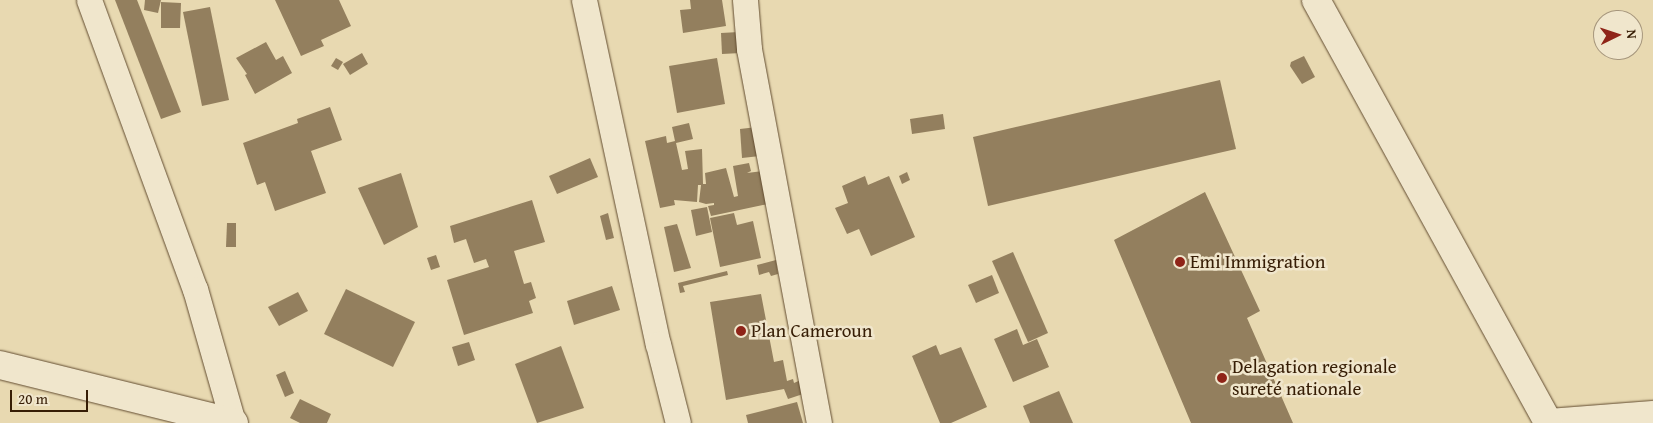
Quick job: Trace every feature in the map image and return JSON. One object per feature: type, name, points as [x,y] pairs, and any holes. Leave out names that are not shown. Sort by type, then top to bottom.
[{"type":"street","points":[[89,0],[195,289],[233,423]]},
{"type":"street","points":[[584,0],[658,344],[678,423]]},
{"type":"street","points":[[745,0],[749,49],[819,423]]},
{"type":"street","points":[[1316,0],[1548,422],[1653,413]]},
{"type":"street","points":[[0,364],[233,423]]},
{"type":"building","points":[[115,0],[137,0],[181,112],[161,119]]},
{"type":"building","points":[[145,0],[161,0],[158,13],[144,10]]},
{"type":"building","points":[[275,0],[339,0],[351,26],[321,40],[324,46],[301,56]]},
{"type":"building","points":[[690,0],[722,0],[726,26],[683,33],[680,10],[691,9]]},
{"type":"building","points":[[161,2],[181,3],[180,28],[161,28]]},
{"type":"building","points":[[210,7],[229,100],[202,106],[183,12]]},
{"type":"building","points":[[739,32],[741,53],[722,54],[721,33]]},
{"type":"building","points":[[266,42],[276,60],[283,56],[292,73],[255,94],[245,75],[247,74],[236,58]]},
{"type":"building","points":[[362,53],[368,64],[350,75],[343,64]]},
{"type":"building","points":[[1304,56],[1315,77],[1302,84],[1290,66],[1291,62]]},
{"type":"building","points":[[336,58],[343,62],[338,70],[331,66]]},
{"type":"building","points":[[717,58],[725,104],[677,113],[669,66]]},
{"type":"building","points":[[1220,80],[1236,149],[988,206],[973,137]]},
{"type":"building","points":[[330,107],[342,140],[311,151],[326,193],[275,211],[265,182],[257,185],[243,143],[298,123],[297,119]]},
{"type":"building","points":[[943,114],[945,129],[912,134],[910,119]]},
{"type":"building","points":[[689,123],[693,139],[676,143],[682,170],[688,169],[685,151],[702,149],[703,184],[706,184],[705,173],[726,168],[734,197],[738,196],[733,166],[749,163],[751,171],[747,173],[763,171],[768,204],[711,216],[708,206],[714,205],[714,203],[706,204],[699,202],[701,185],[698,185],[697,202],[674,200],[675,205],[660,208],[645,141],[666,136],[667,143],[675,141],[672,127]]},
{"type":"building","points":[[757,127],[760,156],[742,158],[740,129]]},
{"type":"building","points":[[590,158],[598,177],[557,194],[549,176]]},
{"type":"building","points":[[907,172],[910,180],[902,184],[899,176]]},
{"type":"building","points":[[401,173],[418,227],[384,245],[358,188]]},
{"type":"building","points":[[865,176],[868,185],[889,176],[915,237],[871,256],[859,229],[847,234],[835,208],[848,203],[842,186]]},
{"type":"building","points":[[1205,192],[1260,311],[1247,318],[1293,423],[1191,423],[1114,240]]},
{"type":"building","points":[[532,200],[545,242],[514,251],[524,284],[531,282],[536,298],[529,301],[533,313],[464,335],[447,280],[489,267],[486,259],[474,263],[466,239],[454,243],[450,226]]},
{"type":"building","points":[[707,207],[712,232],[696,236],[691,210]]},
{"type":"building","points":[[608,213],[614,238],[606,240],[600,216]]},
{"type":"building","points":[[734,213],[737,225],[753,221],[761,258],[720,267],[710,218]]},
{"type":"building","points":[[227,223],[236,223],[236,247],[226,247]]},
{"type":"building","points":[[677,224],[691,268],[674,272],[664,227]]},
{"type":"building","points":[[1013,252],[1048,333],[1028,342],[992,261]]},
{"type":"building","points":[[436,255],[440,267],[431,270],[427,258]]},
{"type":"building","points":[[776,260],[778,274],[771,276],[769,272],[759,275],[757,265]]},
{"type":"building","points":[[727,271],[728,275],[683,286],[685,292],[680,293],[678,283]]},
{"type":"building","points":[[992,275],[999,293],[976,303],[968,285]]},
{"type":"building","points":[[612,286],[620,310],[574,325],[567,301]]},
{"type":"building","points":[[346,289],[415,322],[393,367],[324,334]]},
{"type":"building","points":[[298,292],[308,311],[279,326],[268,307]]},
{"type":"building","name":"Plan Cameroun","points":[[761,294],[774,362],[783,360],[787,381],[793,379],[794,383],[803,379],[806,393],[788,399],[784,389],[726,400],[710,302]]},
{"type":"building","points":[[1017,329],[1023,345],[1037,339],[1049,367],[1013,382],[994,339]]},
{"type":"building","points":[[469,342],[475,360],[458,366],[452,347]]},
{"type":"building","points":[[936,345],[940,355],[961,347],[987,407],[951,423],[940,423],[912,356]]},
{"type":"building","points":[[561,346],[584,408],[537,423],[515,364]]},
{"type":"building","points":[[285,371],[294,393],[285,397],[276,375]]},
{"type":"building","points":[[1059,391],[1073,423],[1030,423],[1023,406]]},
{"type":"building","points":[[300,399],[331,414],[327,423],[300,423],[290,418]]},
{"type":"building","points":[[797,402],[803,423],[748,423],[746,415]]},
{"type":"place","name":"Emi Immigration","points":[[1180,262]]},
{"type":"place","name":"Plan Cameroun","points":[[741,331]]},
{"type":"place","name":"Delagation regionale sureté nationale","points":[[1222,378]]}]
